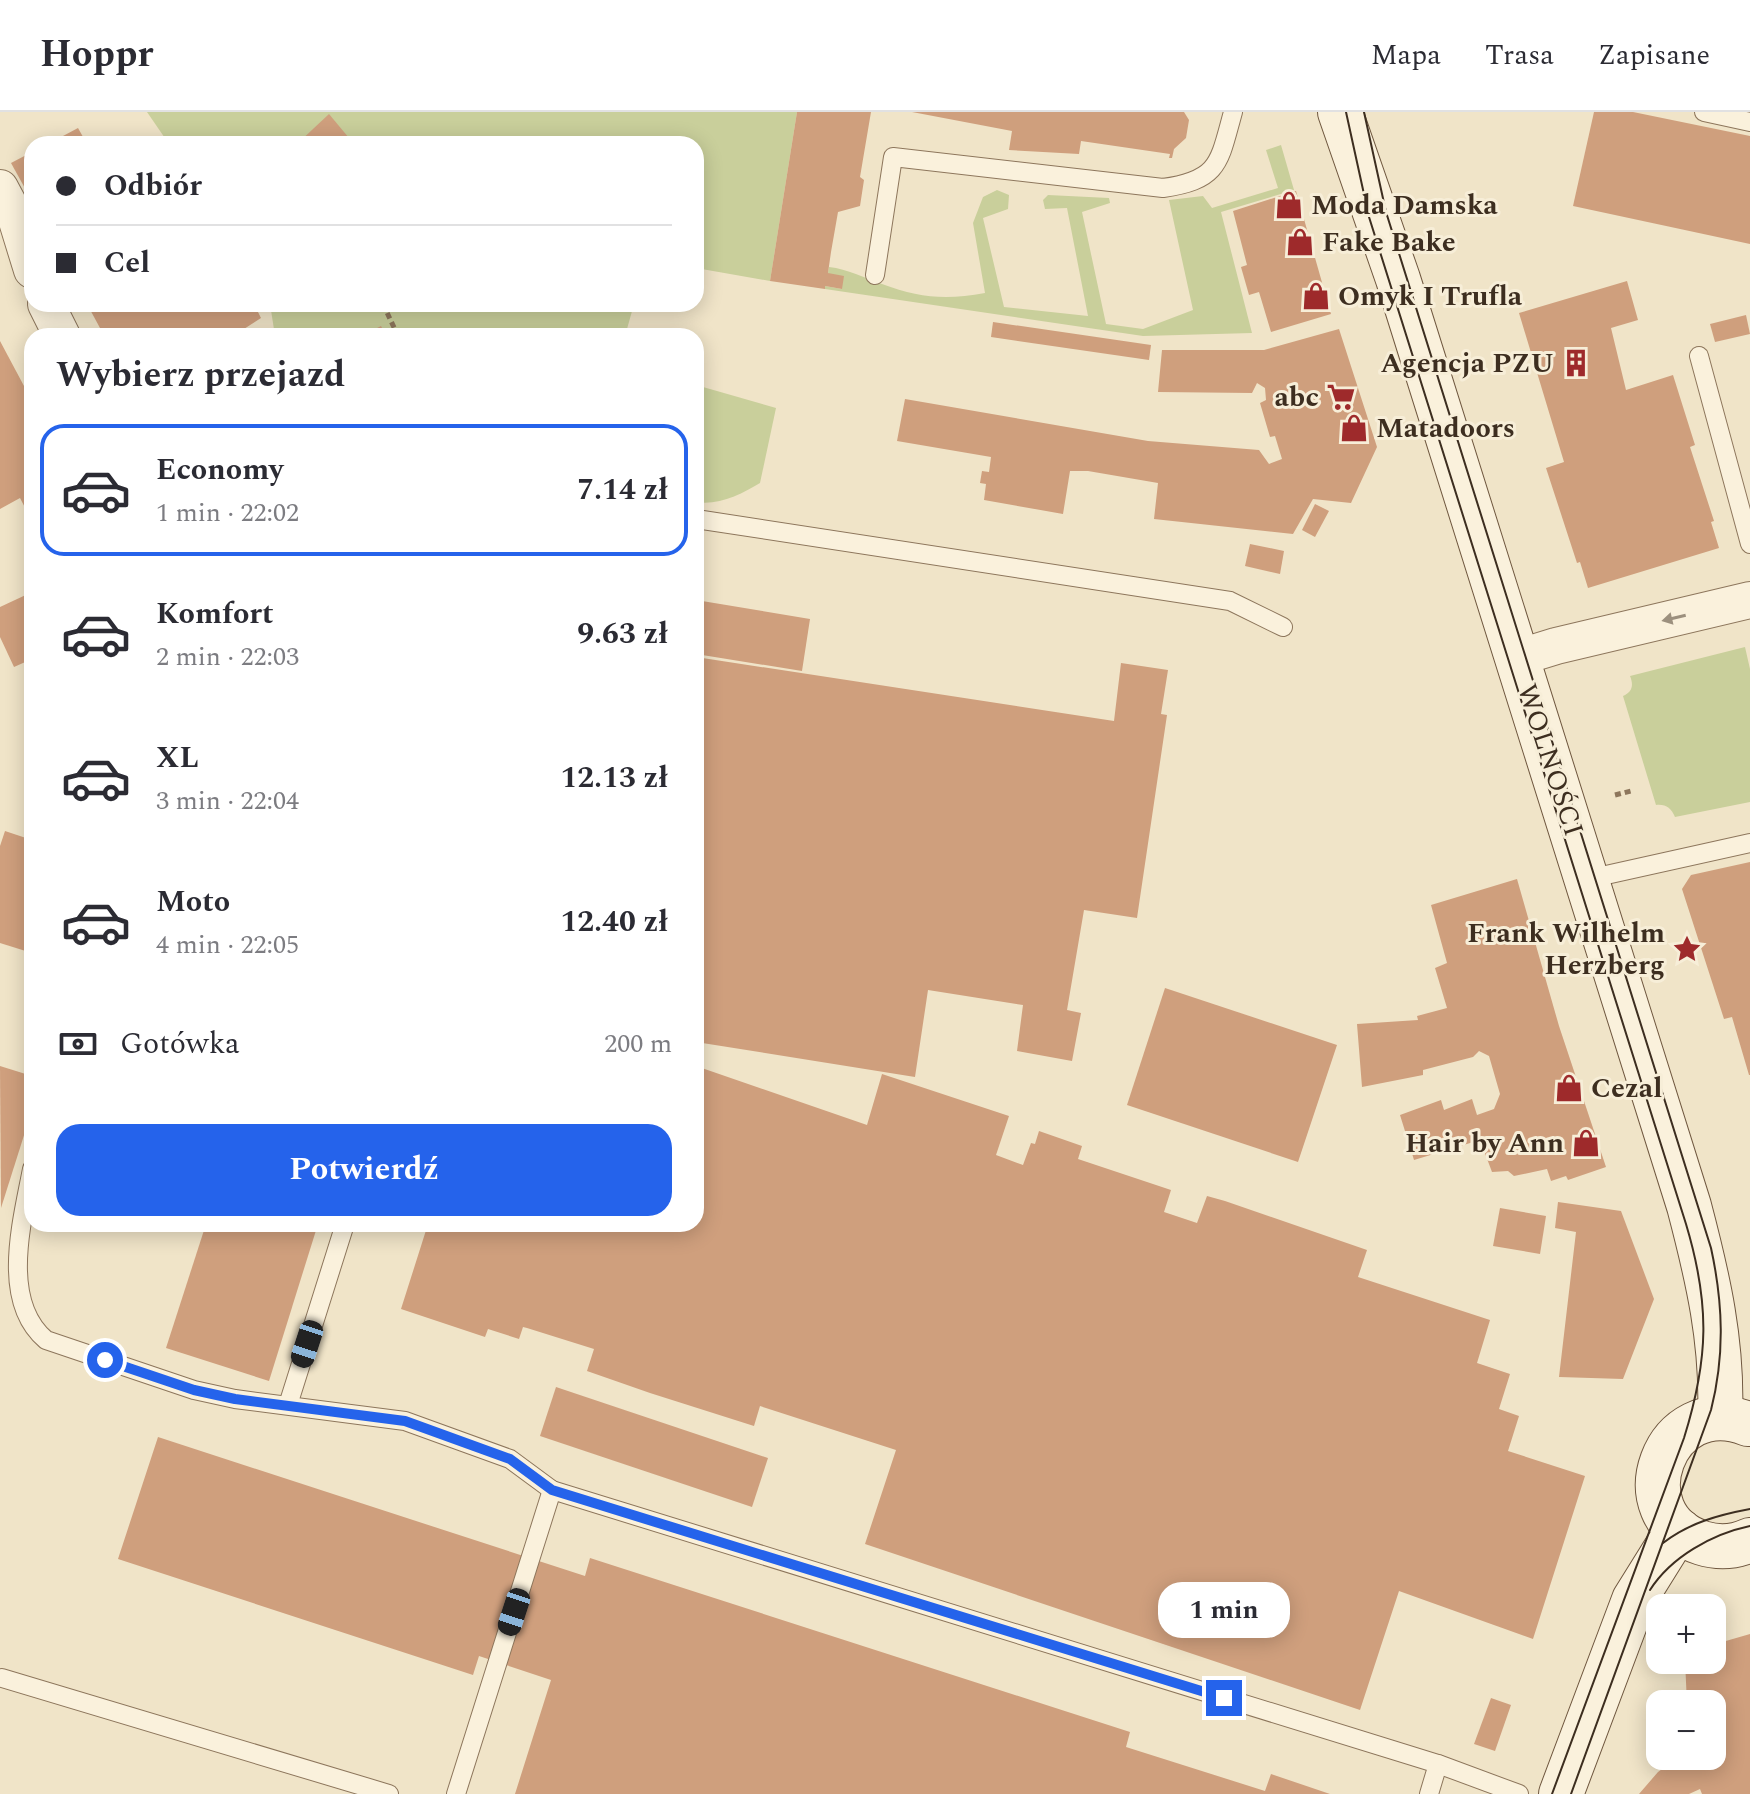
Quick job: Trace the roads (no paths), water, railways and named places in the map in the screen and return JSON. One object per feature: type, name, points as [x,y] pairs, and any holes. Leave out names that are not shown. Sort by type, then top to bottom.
[{"type":"street","name":"WOLNOŚCI","points":[[1340,112],[1398,279],[1689,1206],[1709,1282],[1721,1360],[1735,1421]]},
{"type":"street","points":[[0,188],[16,218],[24,244]]},
{"type":"street","points":[[1517,658],[1750,600]]},
{"type":"street","points":[[1735,1421],[1687,1427],[1669,1445],[1659,1469],[1657,1486],[1668,1518],[1694,1540],[1711,1546],[1729,1547],[1750,1540]]},
{"type":"street","points":[[1561,1794],[1634,1600],[1680,1531]]},
{"type":"lane","points":[[875,275],[893,157],[1163,188],[1190,184],[1211,171],[1221,153],[1233,112]]},
{"type":"lane","points":[[1704,112],[1750,122]]},
{"type":"lane","points":[[1699,356],[1750,544]]},
{"type":"lane","points":[[704,520],[1230,601],[1283,627]]},
{"type":"lane","points":[[1588,879],[1750,843]]},
{"type":"lane","points":[[24,1212],[18,1279],[23,1310],[33,1330],[46,1340],[194,1390],[235,1399],[405,1421],[510,1459],[552,1490],[1438,1764],[1482,1788],[1519,1794]]},
{"type":"lane","points":[[288,1405],[342,1232]]},
{"type":"lane","points":[[456,1794],[552,1490]]},
{"type":"lane","points":[[2,1678],[389,1794]]},
{"type":"lane","points":[[1429,1794],[1438,1764]]},
{"type":"tram line","points":[[1346,112],[1369,217],[1686,1224],[1703,1306],[1702,1356],[1684,1438],[1552,1794]]},
{"type":"tram line","points":[[1364,112],[1386,212],[1711,1248],[1718,1289],[1721,1329],[1719,1369],[1711,1410],[1571,1794]]},
{"type":"tram line","points":[[1663,1543],[1704,1521],[1750,1509]]},
{"type":"tram line","points":[[1650,1590],[1681,1557],[1707,1541],[1750,1526]]},
{"type":"place","name":"Moda Damska","points":[[1289,205]]},
{"type":"place","name":"Fake Bake","points":[[1300,242]]},
{"type":"place","name":"Omyk I Trufla","points":[[1316,296]]},
{"type":"place","name":"Agencja PZU","points":[[1576,363]]},
{"type":"place","name":"abc","points":[[1341,397]]},
{"type":"place","name":"Matadoors","points":[[1354,428]]},
{"type":"place","name":"Frank Wilhelm Herzberg","points":[[1687,949]]},
{"type":"place","name":"Cezal","points":[[1569,1088]]},
{"type":"place","name":"Hair by Ann","points":[[1586,1143]]}]
